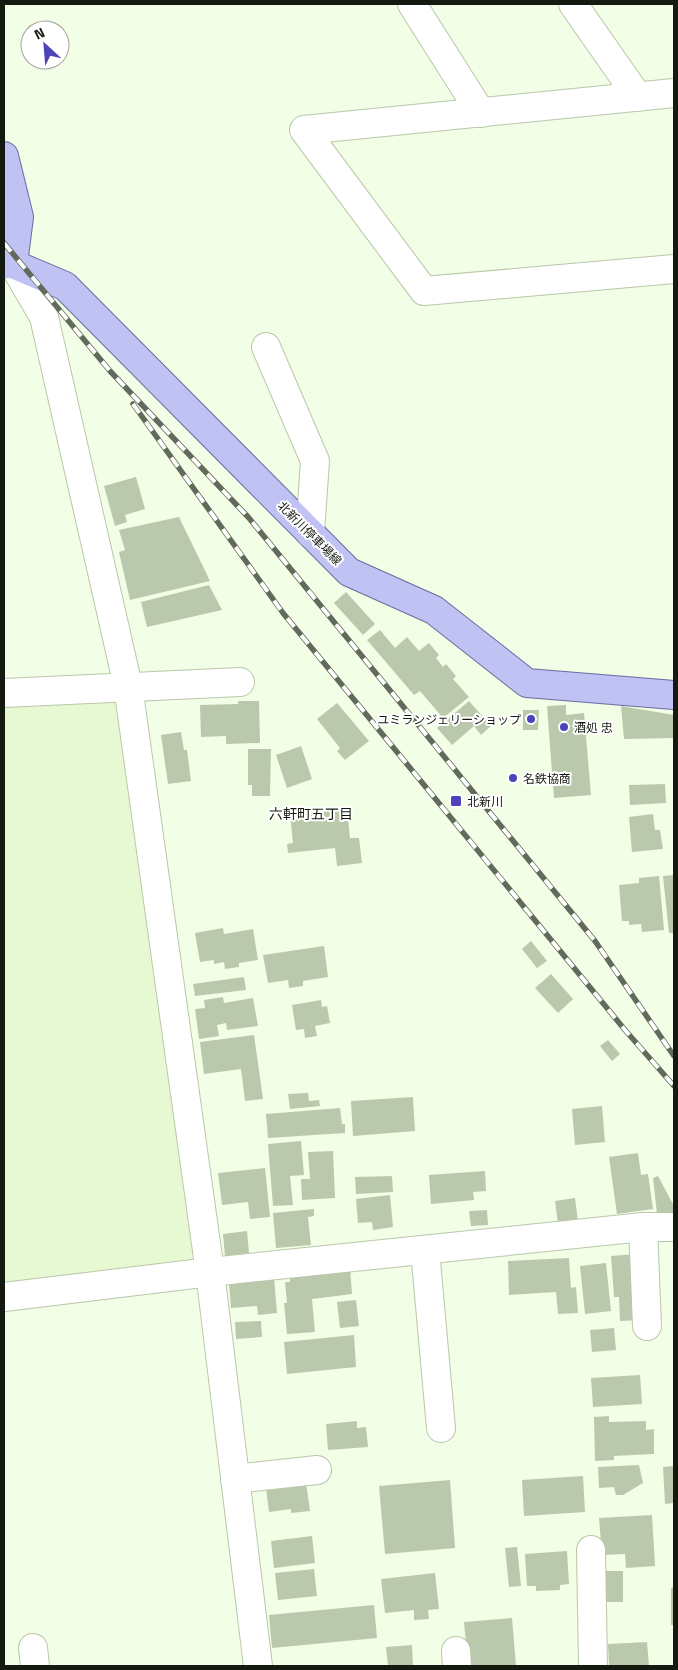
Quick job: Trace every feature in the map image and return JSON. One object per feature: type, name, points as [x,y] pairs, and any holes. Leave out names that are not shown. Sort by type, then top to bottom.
[{"type":"main road","points":[[4,156],[18,217],[8,264]]},
{"type":"main road","name":"北新川停車場線","points":[[8,264],[65,286],[350,572],[434,610],[527,683],[674,695]]},
{"type":"street","points":[[412,4],[480,113]]},
{"type":"street","points":[[573,4],[638,97]]},
{"type":"street","points":[[674,94],[304,130],[424,292],[674,269]]},
{"type":"street","points":[[8,264],[44,317],[128,686],[210,1272],[258,1666]]},
{"type":"street","points":[[266,347],[315,461],[310,533]]},
{"type":"street","points":[[4,694],[128,686],[240,682]]},
{"type":"street","points":[[4,1297],[210,1272],[643,1227],[674,1227]]},
{"type":"street","points":[[643,1227],[647,1326]]},
{"type":"street","points":[[425,1250],[441,1428]]},
{"type":"street","points":[[236,1479],[317,1470]]},
{"type":"street","points":[[591,1550],[593,1666]]},
{"type":"shaded area","points":[[128,686],[210,1272],[4,1294],[4,693]]},
{"type":"building","points":[[136,477],[145,509],[125,515],[127,522],[115,526],[104,486]]},
{"type":"building","points":[[179,517],[210,581],[130,600],[119,552],[125,550],[119,530]]},
{"type":"building","points":[[209,585],[222,610],[147,627],[141,602]]},
{"type":"building","points":[[346,592],[375,624],[363,635],[334,603]]},
{"type":"building","points":[[380,630],[395,648],[407,637],[419,651],[429,643],[439,655],[436,658],[443,667],[446,664],[456,676],[453,679],[469,697],[443,718],[420,691],[414,695],[367,640]]},
{"type":"building","points":[[238,701],[259,701],[260,743],[226,744],[226,736],[201,737],[200,705],[238,704]]},
{"type":"building","points":[[469,701],[491,726],[481,735],[474,726],[452,745],[437,728]]},
{"type":"building","points":[[337,703],[369,741],[345,760],[337,751],[340,748],[317,719]]},
{"type":"building","points":[[566,705],[566,715],[584,713],[591,795],[554,798],[547,706]]},
{"type":"building","points":[[621,706],[674,715],[674,738],[624,739]]},
{"type":"building","points":[[523,710],[539,710],[538,730],[523,730]]},
{"type":"building","points":[[181,732],[184,750],[187,750],[191,781],[168,784],[161,735]]},
{"type":"building","points":[[301,746],[312,779],[287,788],[276,755]]},
{"type":"building","points":[[248,749],[271,749],[270,796],[252,796],[252,785],[248,785]]},
{"type":"building","points":[[665,784],[666,803],[630,805],[629,785]]},
{"type":"building","points":[[347,808],[350,838],[359,838],[362,863],[337,866],[335,848],[288,853],[287,844],[293,843],[290,814]]},
{"type":"building","points":[[653,814],[655,830],[660,830],[663,849],[632,852],[629,817]]},
{"type":"building","points":[[674,875],[674,933],[669,933],[663,876]]},
{"type":"building","points":[[659,876],[664,930],[642,932],[641,924],[629,925],[629,921],[622,921],[619,885],[639,883],[639,878]]},
{"type":"building","points":[[223,928],[224,934],[253,929],[258,960],[239,963],[239,967],[225,969],[224,962],[214,964],[214,960],[200,962],[195,933]]},
{"type":"building","points":[[531,941],[547,961],[537,968],[522,949]]},
{"type":"building","points":[[324,946],[328,977],[303,981],[303,986],[289,988],[288,980],[268,983],[263,955]]},
{"type":"building","points":[[551,974],[573,999],[558,1013],[535,988]]},
{"type":"building","points":[[244,977],[246,990],[195,996],[193,984]]},
{"type":"building","points":[[223,997],[224,1003],[253,998],[258,1026],[227,1030],[226,1023],[217,1025],[219,1036],[199,1039],[195,1009],[205,1008],[204,1000]]},
{"type":"building","points":[[321,1000],[322,1007],[327,1006],[330,1023],[315,1026],[317,1036],[305,1038],[304,1029],[296,1030],[292,1005]]},
{"type":"building","points":[[254,1035],[263,1099],[245,1101],[241,1069],[204,1074],[200,1042]]},
{"type":"building","points":[[608,1040],[620,1054],[612,1061],[600,1046]]},
{"type":"building","points":[[308,1093],[309,1101],[319,1100],[320,1106],[290,1109],[288,1094]]},
{"type":"building","points":[[413,1097],[415,1131],[353,1136],[351,1101]]},
{"type":"building","points":[[602,1106],[605,1142],[575,1145],[572,1109]]},
{"type":"building","points":[[340,1108],[342,1124],[345,1124],[345,1133],[268,1138],[266,1114]]},
{"type":"building","points":[[301,1141],[304,1175],[290,1176],[293,1205],[273,1206],[268,1144]]},
{"type":"building","points":[[333,1151],[335,1198],[302,1200],[301,1179],[310,1179],[308,1152]]},
{"type":"building","points":[[638,1153],[641,1175],[648,1174],[653,1209],[617,1214],[609,1157]]},
{"type":"building","points":[[265,1168],[270,1217],[250,1219],[248,1202],[222,1205],[218,1173]]},
{"type":"building","points":[[485,1171],[486,1191],[473,1192],[474,1200],[431,1204],[429,1175]]},
{"type":"building","points":[[392,1176],[393,1192],[356,1194],[355,1177]]},
{"type":"building","points":[[658,1176],[674,1206],[674,1213],[657,1214],[653,1178]]},
{"type":"building","points":[[390,1195],[393,1227],[373,1230],[372,1222],[358,1223],[356,1199]]},
{"type":"building","points":[[575,1198],[578,1222],[558,1224],[555,1201]]},
{"type":"building","points":[[314,1209],[314,1216],[308,1217],[311,1245],[276,1248],[273,1213]]},
{"type":"building","points":[[487,1210],[488,1225],[471,1226],[469,1211]]},
{"type":"building","points":[[247,1231],[249,1253],[225,1256],[223,1234]]},
{"type":"building","points":[[637,1254],[640,1320],[620,1321],[619,1297],[614,1297],[611,1256]]},
{"type":"building","points":[[569,1258],[571,1288],[576,1287],[578,1313],[558,1314],[556,1292],[509,1295],[508,1261]]},
{"type":"building","points":[[606,1263],[611,1311],[585,1314],[580,1266]]},
{"type":"building","points":[[350,1268],[352,1294],[312,1299],[315,1332],[287,1334],[284,1303],[287,1303],[285,1282],[290,1282],[290,1274]]},
{"type":"building","points":[[274,1278],[277,1313],[258,1315],[257,1306],[231,1308],[229,1283]]},
{"type":"building","points":[[356,1300],[359,1326],[340,1328],[337,1302]]},
{"type":"building","points":[[261,1321],[262,1337],[236,1339],[235,1322]]},
{"type":"building","points":[[614,1328],[616,1350],[592,1352],[590,1330]]},
{"type":"building","points":[[354,1335],[356,1367],[287,1374],[284,1342]]},
{"type":"building","points":[[640,1375],[642,1404],[593,1407],[591,1378]]},
{"type":"building","points":[[609,1416],[609,1422],[646,1421],[646,1430],[654,1429],[654,1454],[614,1456],[614,1460],[595,1461],[594,1417]]},
{"type":"building","points":[[357,1421],[357,1428],[366,1427],[368,1447],[328,1450],[326,1424]]},
{"type":"building","points":[[639,1465],[643,1483],[623,1495],[616,1495],[614,1487],[599,1488],[598,1467]]},
{"type":"building","points":[[674,1466],[674,1503],[665,1504],[663,1467]]},
{"type":"building","points":[[583,1476],[585,1512],[524,1516],[522,1480]]},
{"type":"building","points":[[450,1480],[455,1548],[385,1554],[379,1486]]},
{"type":"building","points":[[306,1483],[310,1511],[291,1513],[291,1509],[269,1512],[266,1488]]},
{"type":"building","points":[[652,1515],[655,1566],[626,1568],[625,1554],[602,1555],[599,1518]]},
{"type":"building","points":[[312,1536],[315,1563],[274,1568],[271,1541]]},
{"type":"building","points":[[517,1547],[521,1586],[509,1587],[505,1548]]},
{"type":"building","points":[[567,1551],[569,1584],[560,1585],[560,1590],[536,1591],[536,1586],[527,1586],[525,1554]]},
{"type":"building","points":[[314,1569],[317,1596],[278,1600],[275,1573]]},
{"type":"building","points":[[603,1571],[623,1571],[623,1602],[603,1602]]},
{"type":"building","points":[[435,1573],[439,1609],[428,1610],[429,1619],[414,1620],[414,1610],[385,1613],[381,1579]]},
{"type":"building","points":[[674,1587],[674,1625],[671,1625],[671,1588]]},
{"type":"building","points":[[374,1605],[377,1638],[272,1648],[269,1615]]},
{"type":"building","points":[[512,1618],[516,1666],[468,1666],[464,1622]]},
{"type":"building","points":[[647,1642],[649,1666],[609,1666],[608,1644]]},
{"type":"building","points":[[412,1645],[413,1666],[388,1666],[386,1647]]},
{"type":"railway","points":[[4,243],[110,371],[249,518],[595,941],[674,1056]]},
{"type":"railway","points":[[133,404],[283,613],[625,1030],[674,1086]]},
{"type":"place","name":"ユミランジェリーショップ","points":[[531,719]]},
{"type":"place","name":"酒処 忠","points":[[564,727]]},
{"type":"place","name":"名鉄協商","points":[[513,778]]},
{"type":"place","name":"北新川","points":[[456,801]]},
{"type":"district","name":"六軒町五丁目","points":[[311,813]]}]
